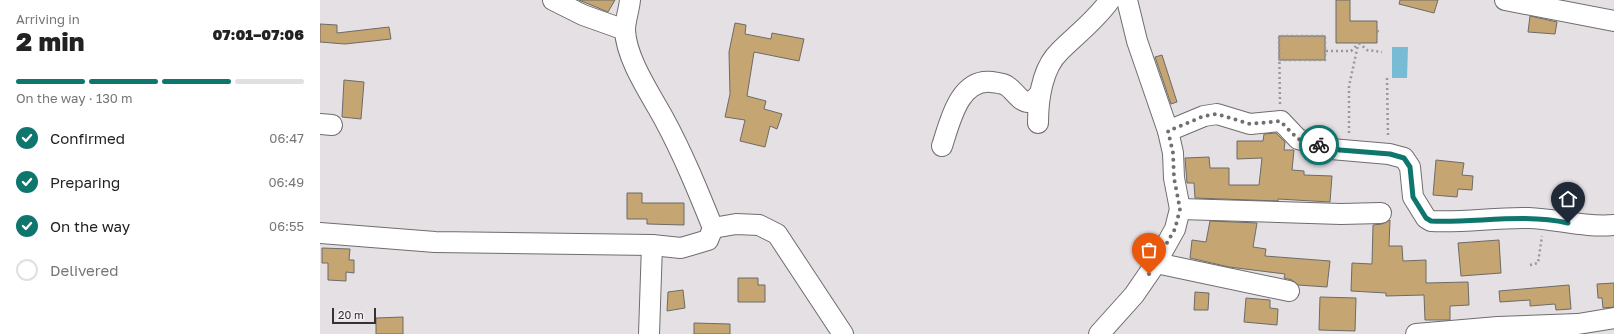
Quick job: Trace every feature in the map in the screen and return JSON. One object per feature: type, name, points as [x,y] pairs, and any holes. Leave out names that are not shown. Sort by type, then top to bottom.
[{"type":"street","points":[[553,0],[583,15],[625,30]]},
{"type":"street","points":[[320,233],[435,242],[652,245],[681,248],[697,245],[708,240],[713,228],[664,119],[642,81],[628,44],[625,30],[630,0]]},
{"type":"street","points":[[1038,123],[1040,93],[1045,76],[1056,55],[1086,27],[1110,0]]},
{"type":"street","points":[[1099,334],[1134,295],[1156,263],[1175,229],[1180,209],[1174,178],[1173,153],[1168,131],[1137,41],[1127,0]]},
{"type":"street","points":[[1505,0],[1614,21]]},
{"type":"street","points":[[942,146],[960,100],[974,85],[985,81],[1006,85],[1021,100],[1028,102],[1035,100],[1040,93]]},
{"type":"street","points":[[1168,131],[1204,116],[1217,114],[1250,124],[1280,121],[1298,139],[1331,149],[1349,152],[1390,154],[1404,158],[1410,167],[1413,197],[1426,218],[1431,221],[1542,219],[1591,226],[1614,225]]},
{"type":"street","points":[[1180,209],[1341,214],[1381,213]]},
{"type":"street","points":[[713,228],[736,224],[759,225],[777,234],[844,334]]},
{"type":"street","points":[[649,334],[652,245]]},
{"type":"street","points":[[1156,263],[1289,291]]},
{"type":"street","points":[[1416,334],[1490,328],[1603,324]]},
{"type":"path","points":[[1377,31],[1382,32]]},
{"type":"path","points":[[1279,60],[1325,60],[1325,36],[1279,36],[1279,60],[1280,121]]},
{"type":"path","points":[[1325,51],[1351,51],[1359,43]]},
{"type":"path","points":[[1359,43],[1367,50],[1382,52]]},
{"type":"path","points":[[1349,152],[1349,86],[1359,43]]},
{"type":"path","points":[[1387,78],[1390,154]]},
{"type":"path","points":[[1530,265],[1536,265],[1539,259],[1542,219]]},
{"type":"water","points":[[1392,47],[1408,47],[1407,78],[1392,78]]},
{"type":"building","points":[[579,0],[615,0],[608,12]]},
{"type":"building","points":[[1336,0],[1350,0],[1350,21],[1377,21],[1377,43],[1336,43]]},
{"type":"building","points":[[1400,0],[1438,0],[1434,13],[1399,4]]},
{"type":"building","points":[[1530,16],[1557,22],[1555,34],[1528,32]]},
{"type":"building","points":[[735,23],[746,25],[745,34],[771,39],[772,33],[804,39],[799,61],[754,52],[747,96],[766,101],[764,109],[782,114],[777,129],[770,126],[765,147],[740,141],[745,120],[725,117],[730,94],[729,52]]},
{"type":"building","points":[[320,24],[337,25],[337,33],[389,27],[391,39],[345,44],[320,42]]},
{"type":"building","points":[[1279,36],[1325,36],[1325,60],[1279,60]]},
{"type":"building","points":[[1162,55],[1177,102],[1171,104],[1155,57]]},
{"type":"building","points":[[344,80],[364,82],[361,119],[342,117]]},
{"type":"building","points":[[1276,133],[1285,142],[1284,150],[1294,150],[1292,170],[1304,171],[1304,175],[1332,176],[1330,202],[1278,199],[1278,201],[1195,198],[1194,183],[1187,183],[1185,158],[1209,157],[1210,168],[1229,168],[1229,185],[1259,185],[1262,158],[1237,159],[1237,141],[1263,141],[1264,134]]},
{"type":"building","points":[[1436,160],[1464,163],[1462,175],[1473,176],[1472,190],[1458,189],[1457,197],[1433,195]]},
{"type":"building","points":[[627,193],[642,193],[642,203],[684,203],[684,225],[647,224],[647,219],[627,219]]},
{"type":"building","points":[[1390,220],[1389,246],[1402,246],[1403,261],[1426,260],[1426,283],[1468,282],[1469,305],[1450,306],[1450,320],[1425,320],[1424,295],[1386,296],[1386,293],[1351,291],[1352,263],[1372,264],[1373,225],[1382,224]]},
{"type":"building","points":[[1210,221],[1257,223],[1253,247],[1266,249],[1265,256],[1330,261],[1327,287],[1298,285],[1292,280],[1284,278],[1285,274],[1229,267],[1190,258],[1192,240],[1206,242]]},
{"type":"building","points":[[1499,240],[1501,273],[1461,276],[1458,243]]},
{"type":"building","points":[[322,248],[350,249],[349,260],[354,260],[354,273],[346,272],[346,281],[328,280],[328,263],[322,263]]},
{"type":"building","points":[[738,278],[758,278],[758,285],[765,285],[765,302],[738,302]]},
{"type":"building","points":[[1614,283],[1614,307],[1603,308],[1602,298],[1598,298],[1597,284]]},
{"type":"building","points":[[1569,285],[1571,309],[1556,310],[1555,304],[1530,306],[1530,300],[1500,302],[1499,291]]},
{"type":"building","points":[[683,290],[685,308],[667,311],[668,292]]},
{"type":"building","points":[[1195,292],[1209,293],[1208,310],[1194,310]]},
{"type":"building","points":[[1320,297],[1356,298],[1355,331],[1319,330]]},
{"type":"building","points":[[1246,298],[1270,300],[1270,308],[1278,309],[1277,325],[1244,322]]},
{"type":"building","points":[[403,317],[403,334],[376,334],[376,318]]},
{"type":"building","points":[[694,323],[730,324],[730,334],[694,334]]},
{"type":"way so far","points":[[1149,274],[1175,229],[1180,209],[1174,178],[1173,153],[1168,131],[1204,116],[1217,114],[1230,117],[1242,123],[1250,124],[1280,121],[1298,139],[1319,145]]},
{"type":"route","points":[[1319,145],[1349,152],[1390,154],[1404,158],[1410,167],[1411,188],[1415,202],[1426,218],[1431,221],[1526,218],[1552,219],[1568,223]]}]
